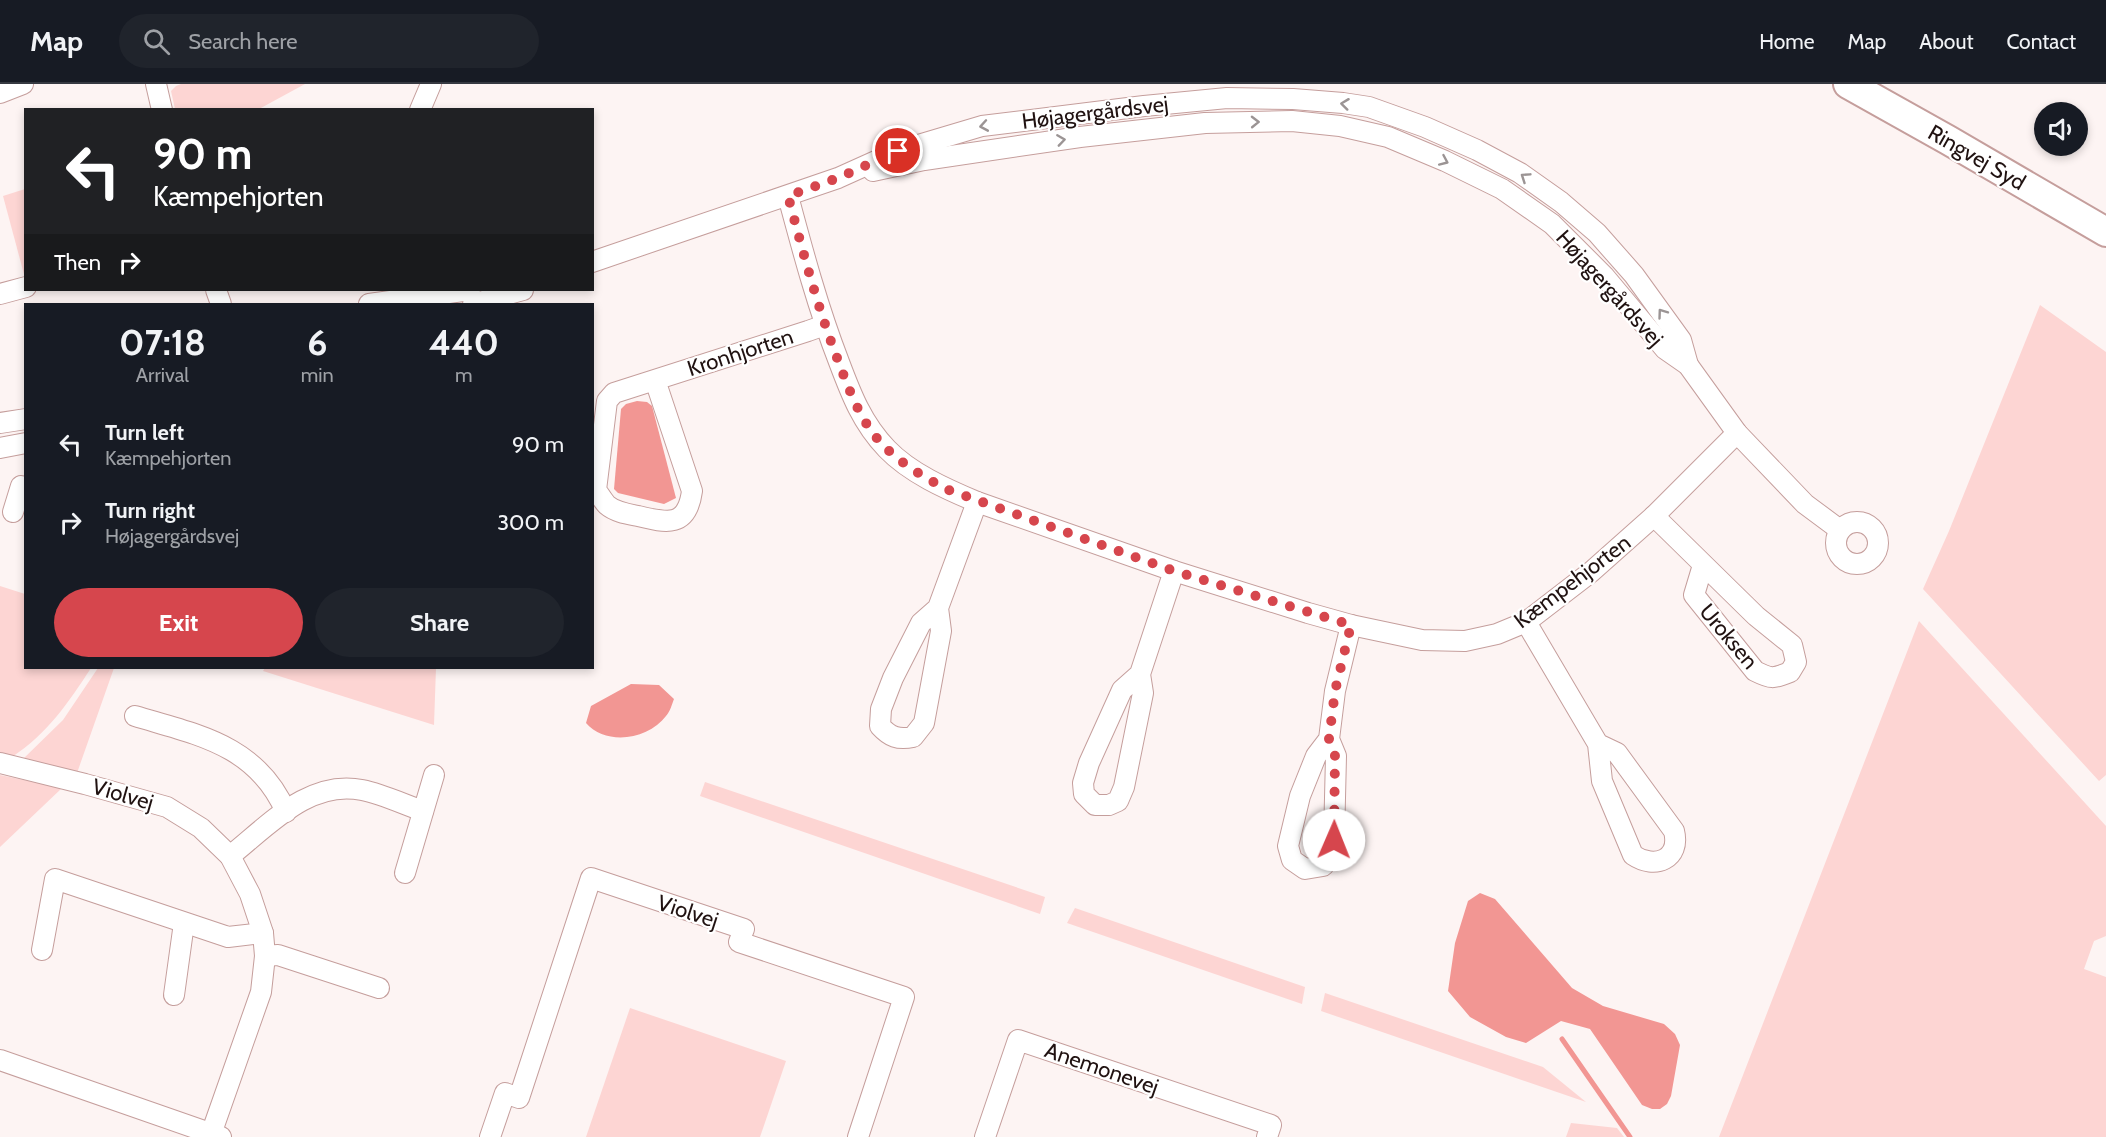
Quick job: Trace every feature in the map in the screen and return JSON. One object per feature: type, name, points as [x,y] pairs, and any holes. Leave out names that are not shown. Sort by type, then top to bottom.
[{"type":"highway","name":"Ringvej Syd","points":[[1848,84],[2106,232]]},
{"type":"street","points":[[0,93],[21,84]]},
{"type":"street","points":[[156,84],[162,108]]},
{"type":"street","points":[[421,108],[431,84]]},
{"type":"street","name":"Højagergårdsvej","points":[[594,261],[838,178],[898,151],[982,126],[1227,98],[1293,99],[1369,107],[1425,127],[1477,150],[1520,173],[1561,202],[1597,233],[1634,275],[1681,340],[1688,364],[1737,433],[1804,504],[1840,530]]},
{"type":"street","name":"Kæmpehjorten","points":[[788,196],[825,325],[855,405],[888,450],[921,475],[946,489],[977,501],[1174,571],[1351,625],[1422,640],[1465,641],[1497,634],[1526,622],[1591,572],[1654,516],[1737,433]]},
{"type":"street","points":[[0,294],[24,288]]},
{"type":"street","points":[[376,303],[463,291]]},
{"type":"street","points":[[477,303],[519,291]]},
{"type":"street","name":"Kronhjorten","points":[[655,380],[692,491],[690,506],[678,520],[664,522],[617,511],[608,506],[596,490],[607,401],[614,393],[825,325]]},
{"type":"street","points":[[0,423],[24,419]]},
{"type":"street","points":[[0,447],[24,443]]},
{"type":"street","points":[[13,511],[21,486]]},
{"type":"street","points":[[938,608],[942,631],[924,723],[913,737],[901,739],[887,735],[880,726],[881,709],[893,678],[921,623],[938,608],[977,501]]},
{"type":"street","name":"Uroksen","points":[[1654,516],[1756,616],[1792,645],[1796,662],[1790,672],[1768,678],[1755,671],[1694,595],[1703,565]]},
{"type":"street","points":[[1140,674],[1122,690],[1089,763],[1083,783],[1084,794],[1095,805],[1110,805],[1118,801],[1124,787],[1143,693],[1140,674],[1174,571]]},
{"type":"street","points":[[1526,622],[1598,744],[1602,781],[1634,855],[1642,861],[1653,862],[1665,859],[1673,851],[1677,842],[1674,831],[1617,753],[1598,744]]},
{"type":"street","points":[[1329,739],[1316,756],[1300,796],[1288,846],[1292,860],[1305,869],[1323,866],[1332,856],[1335,756],[1329,739],[1335,691],[1351,625]]},
{"type":"street","points":[[135,717],[206,738],[240,754],[263,772],[278,792],[286,812]]},
{"type":"street","name":"Violvej","points":[[0,763],[167,807],[201,828],[230,856],[250,894],[263,933],[265,956],[261,993],[214,1136],[0,1059]]},
{"type":"street","points":[[405,873],[434,775]]},
{"type":"street","points":[[230,856],[303,799],[325,790],[344,788],[362,790],[423,811]]},
{"type":"street","name":"Violvej","points":[[490,1137],[505,1093],[519,1098],[591,878],[744,929],[739,942],[904,997],[858,1137]]},
{"type":"street","points":[[42,950],[55,879],[228,938],[263,933]]},
{"type":"street","points":[[174,995],[184,923]]},
{"type":"street","points":[[265,956],[278,955],[379,988]]},
{"type":"street","name":"Anemonevej","points":[[985,1137],[1018,1040],[1271,1125],[1267,1137]]},
{"type":"shaded area","points":[[181,84],[305,84],[261,108],[175,108],[171,91]]},
{"type":"shaded area","points":[[24,189],[24,274],[3,196]]},
{"type":"shaded area","points":[[2040,305],[2106,352],[2106,775],[2099,781],[1923,589],[1949,531]]},
{"type":"shaded area","points":[[637,401],[647,402],[652,406],[676,498],[664,504],[618,493],[614,489],[621,409],[626,404]]},
{"type":"shaded area","points":[[0,586],[24,594],[24,669],[90,669],[47,728],[12,757],[0,754]]},
{"type":"shaded area","points":[[1919,621],[2106,826],[2106,936],[2094,941],[2084,969],[2106,977],[2106,1137],[1719,1137]]},
{"type":"shaded area","points":[[97,669],[114,669],[77,773],[22,760],[63,720]]},
{"type":"shaded area","points":[[264,669],[436,669],[434,725],[263,671]]},
{"type":"shaded area","points":[[631,684],[659,685],[674,699],[669,712],[658,724],[638,735],[615,737],[604,735],[586,723],[591,706]]},
{"type":"shaded area","points":[[0,775],[62,788],[0,847]]},
{"type":"shaded area","points":[[705,782],[1045,897],[1040,914],[700,796]]},
{"type":"shaded area","points":[[1480,893],[1495,899],[1572,988],[1603,1006],[1664,1024],[1675,1034],[1680,1045],[1671,1096],[1667,1104],[1660,1109],[1642,1105],[1590,1029],[1561,1021],[1526,1043],[1506,1037],[1470,1017],[1448,991],[1455,943],[1468,901]]},
{"type":"shaded area","points":[[1075,908],[1305,987],[1302,1004],[1067,923]]},
{"type":"shaded area","points":[[1325,993],[1543,1067],[1586,1102],[1321,1011]]},
{"type":"shaded area","points":[[630,1008],[786,1061],[760,1137],[586,1137]]},
{"type":"shaded area","points":[[1571,1123],[1617,1128],[1624,1137],[1566,1137]]},
{"type":"waterway","points":[[1562,1039],[1630,1137]]},
{"type":"route","points":[[898,151],[838,178],[788,196],[825,325],[855,405],[864,420],[888,450],[921,475],[946,489],[1174,571],[1351,625],[1335,691],[1329,739],[1335,756],[1334,840]]}]
